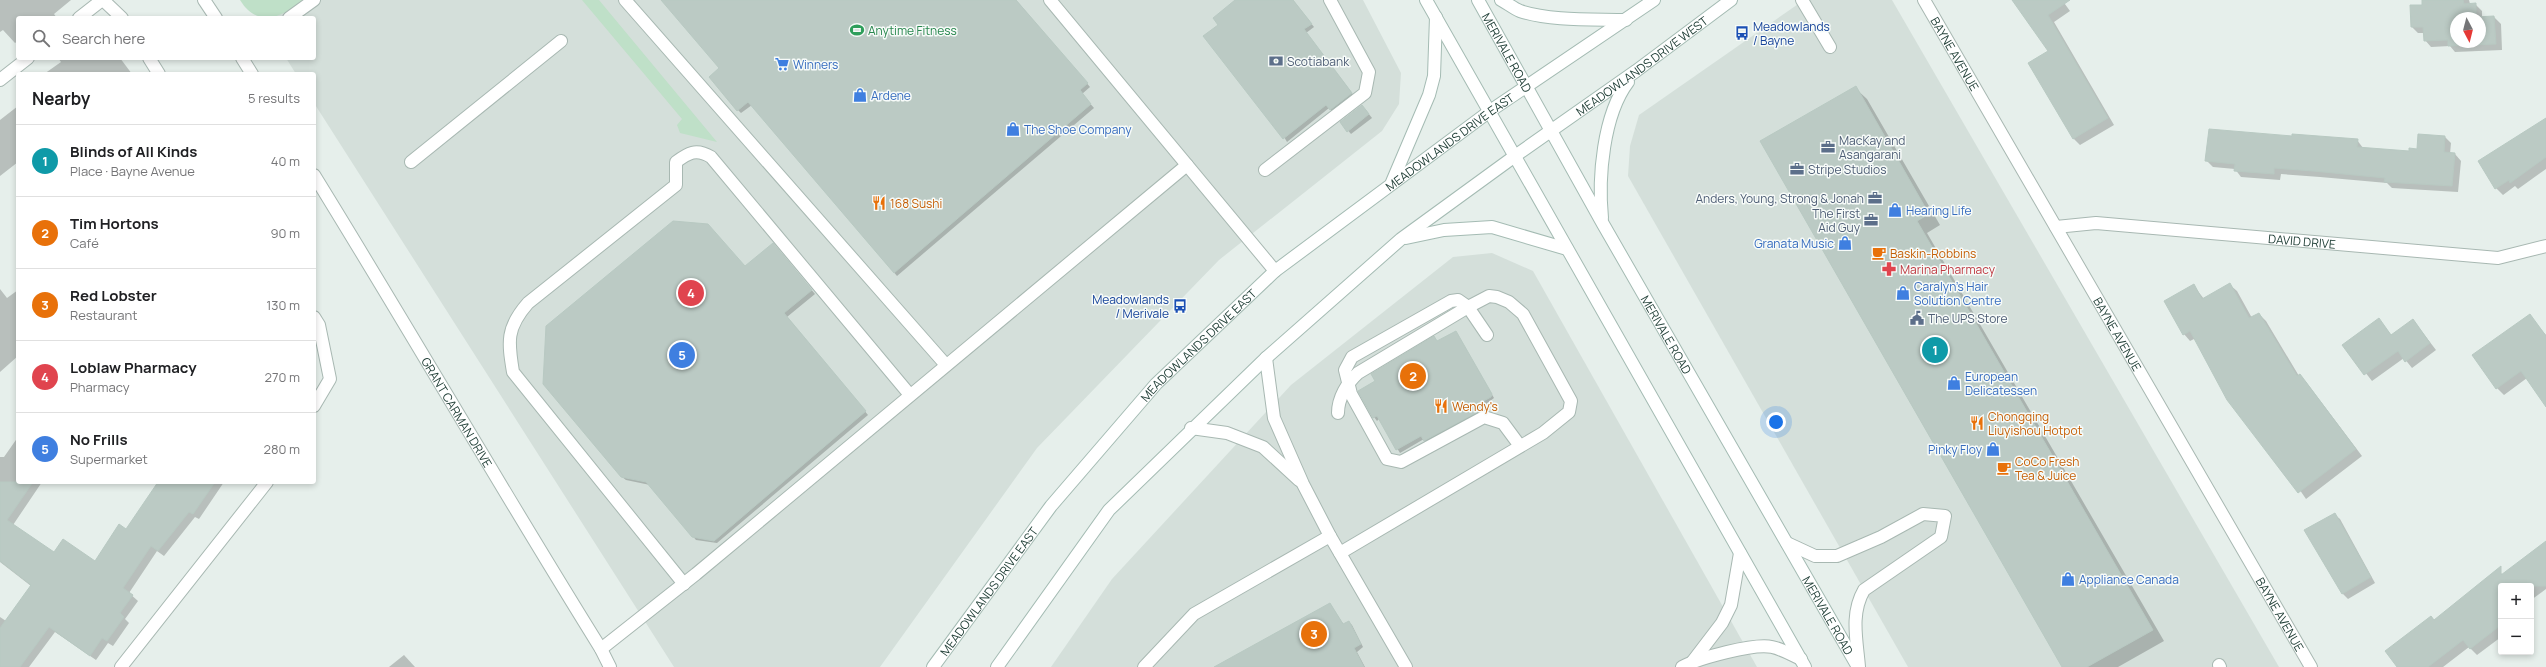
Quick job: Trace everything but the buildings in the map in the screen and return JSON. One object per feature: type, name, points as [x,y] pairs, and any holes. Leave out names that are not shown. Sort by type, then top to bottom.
[{"type":"main road","points":[[82,16],[102,0],[120,16]]},
{"type":"main road","points":[[204,0],[215,16]]},
{"type":"main road","points":[[292,16],[314,0]]},
{"type":"main road","points":[[625,0],[946,365]]},
{"type":"main road","points":[[1050,0],[1274,271]]},
{"type":"main road","points":[[1265,170],[1365,92],[1369,72],[1330,0]]},
{"type":"main road","points":[[1426,0],[1803,663]]},
{"type":"main road","name":"MERIVALE ROAD","points":[[1478,0],[1603,224],[1859,667]]},
{"type":"main road","points":[[1501,0],[1520,11],[1544,15],[1577,19],[1626,20]]},
{"type":"main road","points":[[1527,87],[1654,0]]},
{"type":"main road","name":"MEADOWLANDS DRIVE WEST","points":[[1552,131],[1731,0]]},
{"type":"main road","points":[[1802,0],[1830,47]]},
{"type":"main road","name":"BAYNE AVENUE","points":[[1924,0],[2311,667]]},
{"type":"main road","points":[[1392,182],[1429,95],[1434,76],[1436,17]]},
{"type":"main road","points":[[411,162],[562,41]]},
{"type":"main road","points":[[0,80],[25,60]]},
{"type":"main road","points":[[150,60],[158,72]]},
{"type":"main road","points":[[243,60],[251,72]]},
{"type":"main road","points":[[1603,224],[1600,189],[1606,144],[1619,94],[1636,71]]},
{"type":"main road","name":"MEADOWLANDS DRIVE EAST","points":[[933,667],[1051,506],[1146,395],[1274,271],[1392,182],[1490,111],[1527,87]]},
{"type":"main road","points":[[997,667],[1108,510],[1191,428],[1266,358],[1401,239],[1552,131]]},
{"type":"main road","points":[[684,584],[513,372],[508,342],[518,314],[528,303],[676,185],[676,162],[690,152],[703,152],[711,157],[910,395]]},
{"type":"main road","points":[[601,649],[684,584],[1187,165]]},
{"type":"main road","name":"GRANT CARMAN DRIVE","points":[[316,178],[425,356],[506,496],[601,649],[610,667]]},
{"type":"main road","name":"DAVID DRIVE","points":[[2056,227],[2096,223],[2498,258],[2546,246]]},
{"type":"main road","points":[[1401,239],[1444,230],[1492,227],[1567,249]]},
{"type":"main road","points":[[1338,413],[1339,402],[1348,384],[1358,373],[1489,296],[1497,297],[1509,302],[1523,314],[1571,401],[1569,412],[1543,433],[1340,553]]},
{"type":"main road","points":[[1468,307],[1487,335]]},
{"type":"main road","points":[[316,320],[319,325],[330,379],[316,403]]},
{"type":"main road","points":[[1266,358],[1274,418],[1303,484],[1330,536],[1406,667]]},
{"type":"main road","points":[[1348,384],[1351,394],[1387,459],[1401,462],[1484,418],[1503,423],[1520,446]]},
{"type":"main road","points":[[1191,428],[1227,433],[1263,447],[1303,484]]},
{"type":"main road","points":[[121,667],[265,484]]},
{"type":"main road","points":[[1787,543],[1815,556],[1837,556],[1881,537],[1923,514],[1945,516],[1941,537],[1864,590],[1860,597],[1855,621],[1859,667]]},
{"type":"main road","points":[[1144,667],[1194,614],[1330,536]]},
{"type":"main road","points":[[1693,661],[1722,624],[1731,605],[1740,553]]},
{"type":"main road","points":[[1682,667],[1693,661],[1744,649],[1771,646],[1803,663]]},
{"type":"main road","name":"GRANT CARMAN DRIVE","points":[[601,649],[620,667]]},
{"type":"shaded area","points":[[249,0],[1363,0],[1401,73],[1399,104],[1382,131],[1219,260],[1037,448],[880,667],[674,667],[316,106],[316,72],[295,72],[287,60],[316,60],[316,16],[259,16]]},
{"type":"shaded area","points":[[1804,0],[1892,0],[2279,667],[1908,667],[1628,176],[1630,146],[1639,115]]},
{"type":"shaded area","points":[[1492,253],[1533,271],[1757,667],[1051,667],[1112,579],[1291,385],[1453,257]]},
{"type":"green space","points":[[240,0],[304,0],[287,11],[274,16],[254,15]]},
{"type":"green space","points":[[582,0],[599,0],[717,142],[680,133],[677,125],[682,119]]},
{"type":"place","name":"Anytime Fitness","points":[[857,30]]},
{"type":"place","name":"Meadowlands / Bayne","points":[[1742,33]]},
{"type":"place","name":"Scotiabank","points":[[1276,61]]},
{"type":"place","name":"Winners","points":[[782,64]]},
{"type":"place","name":"Ardene","points":[[860,95]]},
{"type":"place","name":"The Shoe Company","points":[[1013,129]]},
{"type":"place","name":"MacKay and Asangarani","points":[[1828,147]]},
{"type":"place","name":"Stripe Studios","points":[[1797,169]]},
{"type":"place","name":"Anders, Young, Strong & Jonah","points":[[1875,198]]},
{"type":"place","name":"168 Sushi","points":[[879,203]]},
{"type":"place","name":"Hearing Life","points":[[1895,210]]},
{"type":"place","name":"The First Aid Guy","points":[[1871,220]]},
{"type":"place","name":"Granata Music","points":[[1845,243]]},
{"type":"place","name":"Baskin-Robbins","points":[[1879,253]]},
{"type":"place","name":"Marina Pharmacy","points":[[1889,269]]},
{"type":"place","name":"Loblaw Pharmacy","points":[[691,293]]},
{"type":"place","name":"Caralyn's Hair Solution Centre","points":[[1903,293]]},
{"type":"place","name":"Meadowlands / Merivale","points":[[1180,306]]},
{"type":"place","name":"The UPS Store","points":[[1917,318]]},
{"type":"place","name":"Blinds of All Kinds","points":[[1935,350]]},
{"type":"place","name":"No Frills","points":[[682,355]]},
{"type":"place","name":"Tim Hortons","points":[[1413,376]]},
{"type":"place","name":"European Delicatessen","points":[[1954,383]]},
{"type":"place","name":"Wendy's","points":[[1441,406]]},
{"type":"place","name":"Chongqing Liuyishou Hotpot","points":[[1977,423]]},
{"type":"place","name":"Pinky Floy","points":[[1993,449]]},
{"type":"place","name":"CoCo Fresh Tea & Juice","points":[[2004,468]]},
{"type":"place","name":"Appliance Canada","points":[[2068,579]]},
{"type":"place","name":"Red Lobster","points":[[1314,634]]}]
